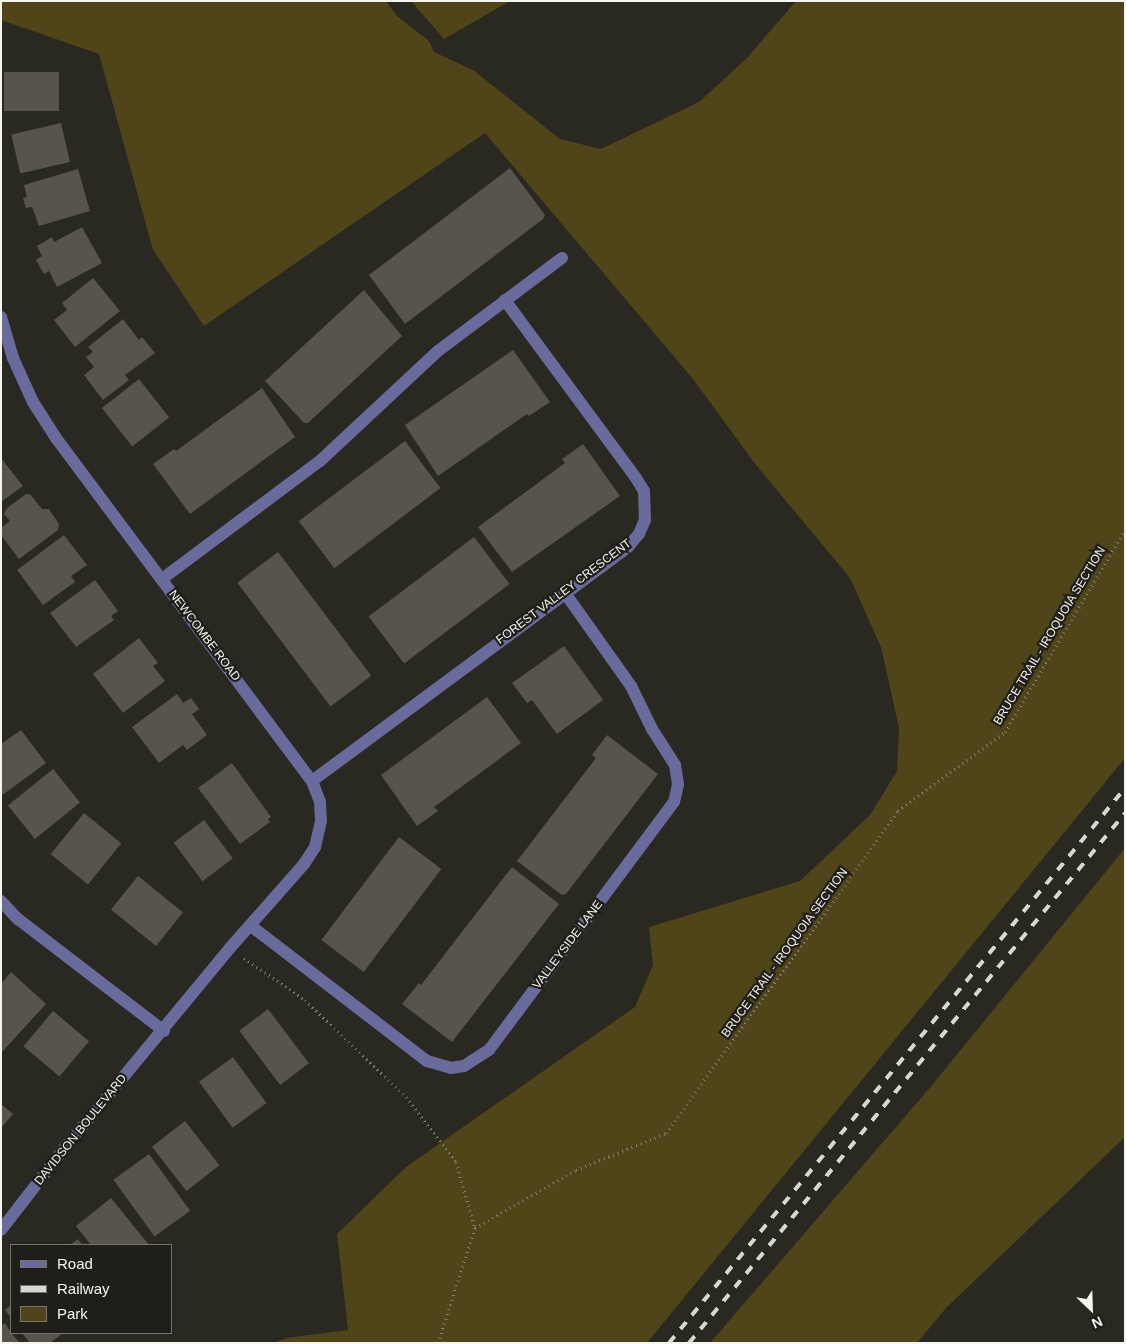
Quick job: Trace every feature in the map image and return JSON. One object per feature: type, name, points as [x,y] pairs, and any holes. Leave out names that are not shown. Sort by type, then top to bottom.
[{"type":"street","points":[[162,579],[320,461],[438,351],[562,258]]},
{"type":"street","name":"FOREST VALLEY CRESCENT","points":[[312,781],[628,547],[639,534],[645,520],[645,498],[636,478],[505,300]]},
{"type":"street","name":"NEWCOMBE ROAD","points":[[1,318],[13,358],[34,402],[56,438],[312,781],[320,802],[321,820],[315,848],[252,926],[230,948]]},
{"type":"street","name":"VALLEYSIDE LANE","points":[[252,926],[427,1061],[451,1068],[464,1066],[489,1050],[674,802],[678,784],[675,765],[652,730],[632,686],[565,593]]},
{"type":"street","points":[[1,901],[18,919],[164,1031]]},
{"type":"street","name":"DAVIDSON BOULEVARD","points":[[1,1230],[63,1150],[164,1031],[230,948]]},
{"type":"path","name":"BRUCE TRAIL - IROQUOIA SECTION","points":[[475,1228],[576,1170],[666,1133],[898,811],[1005,732],[1125,530]]},
{"type":"path","points":[[230,948],[305,1000],[406,1097],[456,1162],[475,1228],[438,1343]]},
{"type":"green space","points":[[1,1],[386,1],[397,16],[429,41],[434,52],[473,70],[560,139],[601,149],[699,102],[747,58],[796,1],[1125,1],[1125,758],[647,1343],[274,1343],[286,1338],[348,1330],[337,1234],[406,1167],[635,1007],[653,965],[649,927],[800,881],[870,815],[897,771],[899,728],[881,647],[850,578],[756,465],[693,379],[485,133],[204,326],[153,250],[99,54],[1,20]]},
{"type":"green space","points":[[411,1],[510,1],[444,39]]},
{"type":"green space","points":[[1125,848],[1125,1137],[946,1308],[917,1343],[710,1343],[933,1084]]},
{"type":"building","points":[[4,72],[59,72],[59,111],[4,111]]},
{"type":"building","points":[[61,123],[70,162],[20,173],[11,134]]},
{"type":"building","points":[[510,168],[545,215],[543,219],[405,324],[369,275]]},
{"type":"building","points":[[78,169],[90,211],[39,226],[32,207],[26,208],[23,198],[27,197],[24,185]]},
{"type":"building","points":[[82,227],[102,263],[57,287],[49,271],[44,274],[36,260],[42,256],[37,246],[52,237],[54,242]]},
{"type":"building","points":[[93,278],[120,311],[75,347],[54,320],[67,310],[62,303]]},
{"type":"building","points":[[364,290],[402,336],[308,423],[304,423],[265,381]]},
{"type":"building","points":[[123,319],[139,340],[142,337],[155,353],[125,375],[129,380],[103,400],[84,375],[94,367],[86,357],[93,352],[88,347]]},
{"type":"building","points":[[513,350],[550,402],[529,416],[527,414],[438,476],[405,425]]},
{"type":"building","points":[[139,379],[169,418],[132,447],[102,408]]},
{"type":"building","points":[[262,388],[295,437],[190,514],[153,464],[174,449],[176,451]]},
{"type":"building","points":[[405,441],[441,488],[334,568],[299,521]]},
{"type":"building","points":[[583,444],[620,496],[512,572],[478,527],[565,463],[562,459]]},
{"type":"building","points":[[1,458],[23,486],[1,502]]},
{"type":"building","points":[[26,494],[30,494],[42,509],[49,509],[59,524],[58,530],[19,559],[1,535],[1,528],[10,521],[4,514],[7,508]]},
{"type":"building","points":[[64,535],[87,565],[71,576],[75,582],[43,605],[17,570]]},
{"type":"building","points":[[474,537],[510,584],[404,664],[369,616]]},
{"type":"building","points":[[278,552],[371,676],[331,706],[237,583]]},
{"type":"building","points":[[95,580],[118,611],[111,616],[114,620],[76,647],[50,613]]},
{"type":"building","points":[[139,638],[158,663],[153,666],[165,681],[123,713],[93,674]]},
{"type":"building","points":[[564,646],[603,700],[557,734],[532,700],[527,703],[512,683]]},
{"type":"building","points":[[177,694],[183,703],[191,698],[199,709],[192,714],[207,735],[187,750],[183,745],[159,763],[132,727]]},
{"type":"building","points":[[487,697],[521,743],[434,807],[438,811],[417,826],[381,775]]},
{"type":"building","points":[[21,730],[46,763],[1,796],[1,744]]},
{"type":"building","points":[[607,735],[658,774],[566,894],[562,895],[517,861],[596,758],[592,755]]},
{"type":"building","points":[[232,763],[271,817],[268,819],[270,822],[240,844],[198,788]]},
{"type":"building","points":[[53,769],[80,802],[35,839],[8,806]]},
{"type":"building","points":[[84,813],[121,843],[88,884],[51,854]]},
{"type":"building","points":[[204,820],[233,858],[203,881],[174,843]]},
{"type":"building","points":[[399,837],[441,869],[364,972],[321,940]]},
{"type":"building","points":[[512,867],[559,904],[452,1042],[402,1004],[419,983],[421,985]]},
{"type":"building","points":[[138,876],[183,913],[156,946],[111,909]]},
{"type":"building","points":[[11,972],[46,1004],[1,1053],[1,984]]},
{"type":"building","points":[[268,1009],[309,1063],[280,1085],[239,1031]]},
{"type":"building","points":[[53,1011],[89,1041],[59,1076],[23,1046]]},
{"type":"building","points":[[233,1057],[267,1103],[233,1128],[199,1082]]},
{"type":"building","points":[[1,1104],[13,1114],[1,1128]]},
{"type":"building","points":[[185,1121],[219,1165],[186,1191],[152,1147]]},
{"type":"building","points":[[149,1154],[190,1211],[155,1236],[113,1180]]},
{"type":"building","points":[[111,1198],[148,1244],[90,1244],[76,1226]]},
{"type":"building","points":[[78,1239],[81,1244],[71,1244]]},
{"type":"building","points":[[10,1306],[10,1317],[5,1310]]},
{"type":"building","points":[[5,1323],[10,1334],[20,1343],[1,1343],[1,1326]]},
{"type":"building","points":[[23,1334],[62,1334],[50,1343],[30,1343]]},
{"type":"railway","points":[[669,1343],[1125,788]]},
{"type":"railway","points":[[689,1343],[1125,813]]}]
